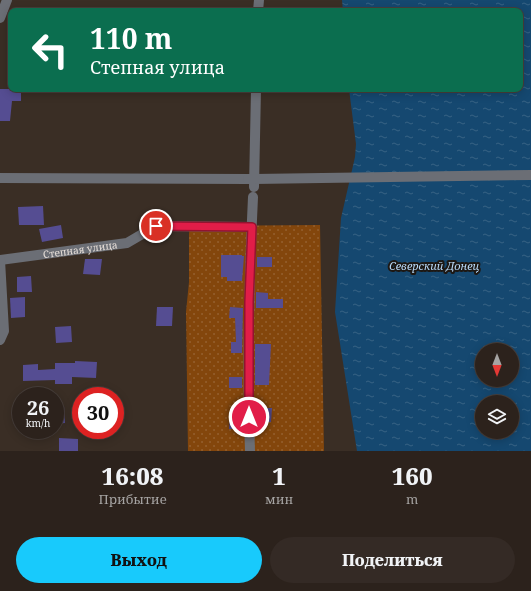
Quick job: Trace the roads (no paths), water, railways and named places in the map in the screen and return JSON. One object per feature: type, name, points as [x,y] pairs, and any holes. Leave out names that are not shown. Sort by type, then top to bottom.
[{"type":"street","points":[[0,18],[7,0]]},
{"type":"street","points":[[250,451],[249,310],[256,92]]},
{"type":"street","points":[[0,178],[252,187],[531,175]]},
{"type":"street","name":"Степная улица","points":[[0,340],[4,332],[0,260],[127,243],[156,226],[252,227]]},
{"type":"water","name":"Северский Донец","points":[[342,0],[531,0],[531,451],[357,451],[335,312],[341,218],[355,157],[356,144],[349,92],[523,92],[523,8],[343,8]]}]
